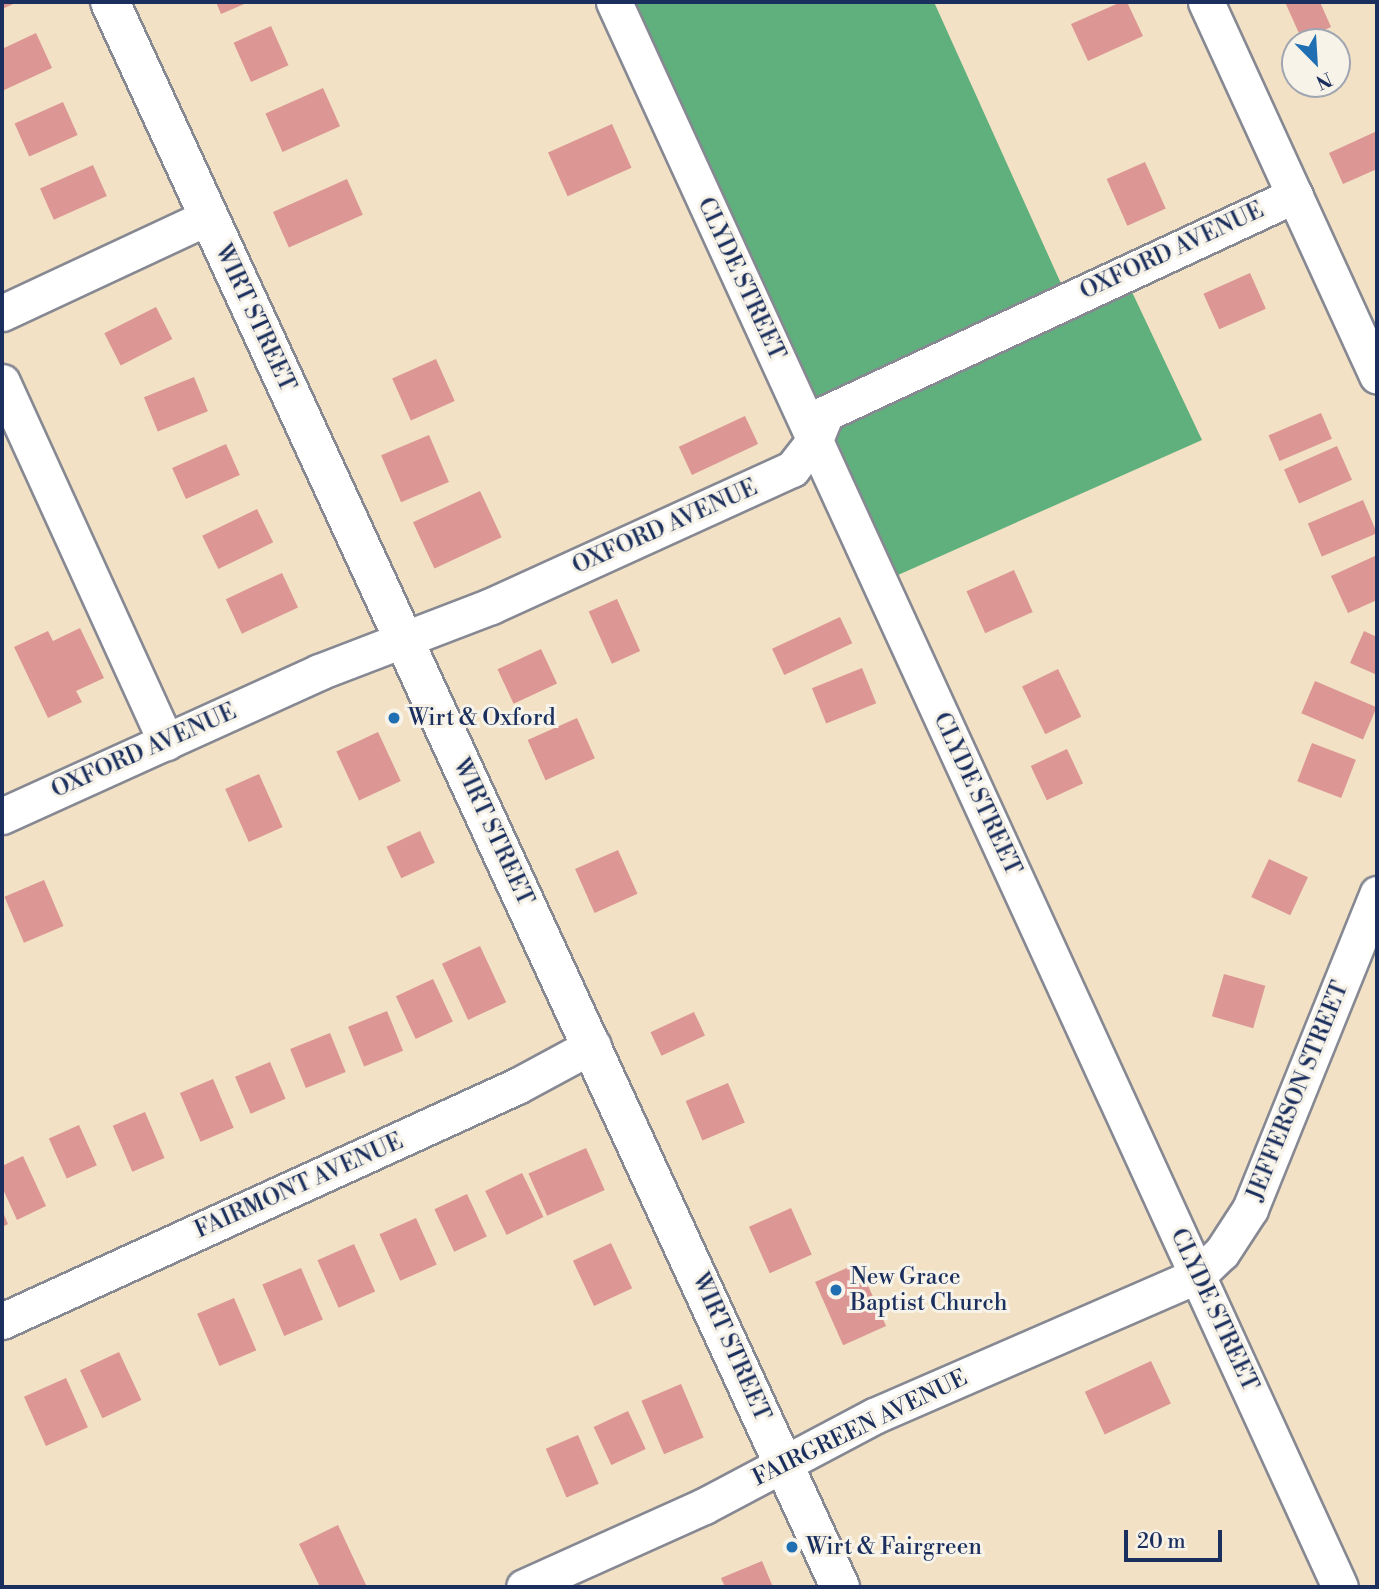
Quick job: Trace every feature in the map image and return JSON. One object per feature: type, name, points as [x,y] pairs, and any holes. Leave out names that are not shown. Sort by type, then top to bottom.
[{"type":"main road","name":"WIRT STREET","points":[[110,2],[402,640],[593,1045],[840,1587]]},
{"type":"street","name":"CLYDE STREET","points":[[614,2],[1340,1587]]},
{"type":"street","points":[[1206,2],[1377,376]]},
{"type":"street","name":"OXFORD AVENUE","points":[[2,816],[319,671],[491,606],[792,469],[815,440],[826,413],[1295,195]]},
{"type":"street","points":[[2,313],[208,217]]},
{"type":"street","points":[[2,382],[166,741]]},
{"type":"street","name":"JEFFERSON STREET","points":[[1198,1275],[1222,1252],[1250,1209],[1377,894]]},
{"type":"street","name":"FAIRMONT AVENUE","points":[[2,1321],[517,1086],[593,1045]]},
{"type":"street","name":"FAIRGREEN AVENUE","points":[[524,1587],[704,1506],[874,1416],[1198,1275]]},
{"type":"green space","points":[[614,2],[934,2],[1068,299],[1123,273],[1202,440],[880,583]]},
{"type":"building","points":[[2,2],[18,2],[2,9]]},
{"type":"building","points":[[216,2],[249,2],[221,14]]},
{"type":"building","points":[[1121,2],[1127,2],[1143,36],[1088,61],[1071,24]]},
{"type":"building","points":[[1285,2],[1320,2],[1331,27],[1297,28]]},
{"type":"building","points":[[271,26],[288,65],[251,82],[234,43]]},
{"type":"building","points":[[36,33],[52,68],[2,91],[2,49]]},
{"type":"building","points":[[323,88],[340,126],[283,152],[265,114]]},
{"type":"building","points":[[63,102],[78,135],[29,156],[15,124]]},
{"type":"building","points":[[612,124],[632,168],[568,196],[548,152]]},
{"type":"building","points":[[1377,131],[1377,169],[1343,184],[1329,153]]},
{"type":"building","points":[[1145,162],[1166,209],[1127,226],[1107,179]]},
{"type":"building","points":[[93,165],[107,196],[54,220],[40,189]]},
{"type":"building","points":[[347,179],[363,215],[289,248],[273,212]]},
{"type":"building","points":[[1250,273],[1266,309],[1219,329],[1203,294]]},
{"type":"building","points":[[156,307],[172,339],[121,365],[104,333]]},
{"type":"building","points":[[436,359],[455,401],[411,421],[392,379]]},
{"type":"building","points":[[194,377],[208,411],[158,432],[144,397]]},
{"type":"building","points":[[1321,413],[1332,439],[1279,461],[1269,435]]},
{"type":"building","points":[[745,416],[758,444],[692,475],[679,447]]},
{"type":"building","points":[[429,435],[449,482],[401,502],[381,455]]},
{"type":"building","points":[[226,444],[240,475],[186,499],[172,468]]},
{"type":"building","points":[[1337,446],[1352,480],[1299,503],[1284,470]]},
{"type":"building","points":[[480,491],[502,537],[434,568],[413,522]]},
{"type":"building","points":[[1363,500],[1377,533],[1322,557],[1308,523]]},
{"type":"building","points":[[257,509],[273,542],[218,569],[202,536]]},
{"type":"building","points":[[1377,555],[1377,600],[1348,613],[1331,576]]},
{"type":"building","points":[[1014,570],[1033,612],[985,633],[966,591]]},
{"type":"building","points":[[282,573],[298,607],[242,634],[226,599]]},
{"type":"building","points":[[617,599],[640,651],[612,664],[589,612]]},
{"type":"building","points":[[840,617],[852,643],[784,675],[772,649]]},
{"type":"building","points":[[80,628],[104,678],[76,691],[82,702],[48,718],[14,647],[48,631],[53,641]]},
{"type":"building","points":[[1364,631],[1377,637],[1377,675],[1350,663]]},
{"type":"building","points":[[541,649],[557,683],[514,704],[497,669]]},
{"type":"building","points":[[862,668],[876,703],[826,723],[812,688]]},
{"type":"building","points":[[1058,669],[1081,717],[1045,734],[1022,687]]},
{"type":"building","points":[[1315,681],[1377,707],[1363,739],[1301,713]]},
{"type":"building","points":[[577,718],[595,758],[546,780],[528,740]]},
{"type":"building","points":[[378,732],[401,781],[359,800],[336,751]]},
{"type":"building","points":[[1312,743],[1356,760],[1341,798],[1297,781]]},
{"type":"building","points":[[1067,749],[1083,783],[1047,800],[1031,766]]},
{"type":"building","points":[[259,774],[283,827],[249,842],[225,789]]},
{"type":"building","points":[[420,831],[435,863],[401,878],[386,847]]},
{"type":"building","points":[[618,850],[638,894],[595,913],[575,869]]},
{"type":"building","points":[[1269,859],[1308,877],[1290,915],[1251,897]]},
{"type":"building","points":[[44,880],[64,926],[24,943],[4,897]]},
{"type":"building","points":[[480,946],[506,1002],[468,1020],[442,964]]},
{"type":"building","points":[[1224,974],[1265,986],[1253,1028],[1212,1016]]},
{"type":"building","points":[[433,979],[453,1022],[416,1039],[396,996]]},
{"type":"building","points":[[387,1011],[403,1051],[364,1067],[348,1027]]},
{"type":"building","points":[[694,1012],[705,1036],[661,1056],[650,1032]]},
{"type":"building","points":[[330,1033],[346,1072],[306,1088],[290,1049]]},
{"type":"building","points":[[270,1062],[286,1099],[251,1114],[235,1077]]},
{"type":"building","points":[[213,1079],[234,1128],[201,1142],[180,1093]]},
{"type":"building","points":[[728,1083],[745,1123],[702,1141],[686,1101]]},
{"type":"building","points":[[145,1112],[165,1158],[132,1172],[113,1126]]},
{"type":"building","points":[[79,1125],[97,1165],[67,1179],[49,1138]]},
{"type":"building","points":[[586,1148],[605,1190],[547,1216],[528,1174]]},
{"type":"building","points":[[23,1156],[46,1206],[17,1220],[2,1187],[2,1166]]},
{"type":"building","points":[[522,1173],[543,1217],[507,1235],[485,1191]]},
{"type":"building","points":[[467,1194],[487,1237],[454,1252],[434,1209]]},
{"type":"building","points":[[791,1208],[812,1255],[770,1273],[749,1227]]},
{"type":"building","points":[[2,1210],[8,1224],[2,1227]]},
{"type":"building","points":[[416,1218],[437,1265],[400,1281],[379,1234]]},
{"type":"building","points":[[611,1243],[632,1288],[594,1306],[573,1261]]},
{"type":"building","points":[[354,1244],[375,1292],[339,1308],[317,1260]]},
{"type":"building","points":[[858,1263],[886,1326],[843,1345],[815,1282]]},
{"type":"building","points":[[301,1268],[323,1320],[284,1336],[262,1284]]},
{"type":"building","points":[[234,1298],[256,1350],[219,1366],[197,1314]]},
{"type":"building","points":[[119,1352],[141,1400],[102,1418],[80,1370]]},
{"type":"building","points":[[1151,1361],[1171,1404],[1105,1434],[1085,1392]]},
{"type":"building","points":[[66,1378],[88,1427],[46,1446],[24,1397]]},
{"type":"building","points":[[681,1384],[704,1437],[664,1454],[641,1401]]},
{"type":"building","points":[[628,1411],[646,1449],[611,1465],[594,1427]]},
{"type":"building","points":[[578,1435],[599,1484],[566,1497],[546,1449]]},
{"type":"building","points":[[338,1525],[366,1585],[320,1587],[299,1544]]},
{"type":"building","points":[[762,1561],[773,1587],[725,1587],[721,1578]]},
{"type":"place","name":"Wirt & Oxford","points":[[394,718]]},
{"type":"place","name":"New Grace Baptist Church","points":[[836,1290]]},
{"type":"place","name":"Wirt & Fairgreen","points":[[792,1547]]}]
